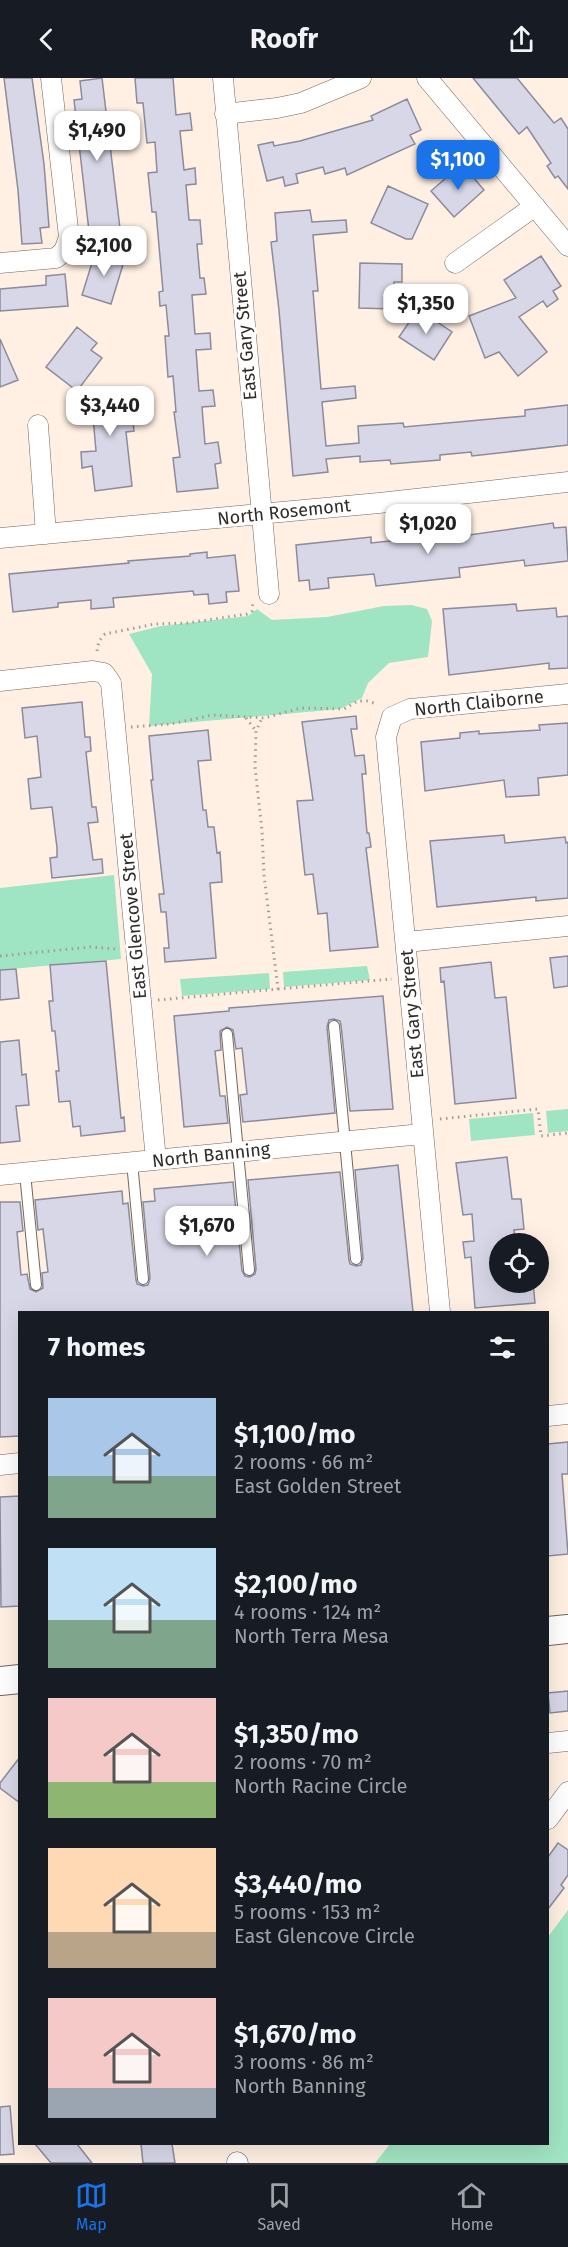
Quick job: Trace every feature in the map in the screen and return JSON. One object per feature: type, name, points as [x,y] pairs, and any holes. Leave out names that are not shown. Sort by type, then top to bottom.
[{"type":"main road","points":[[549,1631],[568,1629]]},
{"type":"main road","points":[[0,1681],[18,1679]]},
{"type":"street","points":[[0,263],[56,258],[64,251],[69,237],[51,78]]},
{"type":"street","name":"East Gary Street","points":[[223,78],[260,514],[260,596]]},
{"type":"street","points":[[225,114],[302,103],[361,78]]},
{"type":"street","points":[[427,78],[568,246]]},
{"type":"street","points":[[455,263],[535,206]]},
{"type":"street","points":[[38,425],[46,534]]},
{"type":"street","name":"North Rosemont","points":[[0,538],[568,482]]},
{"type":"street","name":"East Glencove Street","points":[[0,681],[93,671],[104,674],[111,683],[156,1160]]},
{"type":"street","name":"North Claiborne","points":[[385,710],[568,694]]},
{"type":"street","name":"East Gary Street","points":[[385,710],[440,1311]]},
{"type":"street","points":[[406,942],[568,926]]},
{"type":"street","name":"North Banning","points":[[0,1175],[422,1134]]},
{"type":"street","points":[[549,1416],[568,1414]]},
{"type":"street","points":[[0,1465],[18,1464]]},
{"type":"street","points":[[549,1743],[568,1741]]},
{"type":"street","points":[[549,1818],[568,1792]]},
{"type":"lane","points":[[334,1026],[343,1142],[356,1259]]},
{"type":"lane","points":[[227,1034],[249,1270]]},
{"type":"lane","points":[[132,1162],[143,1279]]},
{"type":"lane","points":[[25,1173],[36,1285]]},
{"type":"path","points":[[97,651],[99,641],[105,634],[156,624],[247,614],[252,611],[260,596]]},
{"type":"path","points":[[130,727],[171,724],[212,715],[262,718],[302,708],[344,709],[358,701],[367,700],[385,710]]},
{"type":"path","points":[[246,718],[256,732]]},
{"type":"path","points":[[262,718],[256,732],[255,767],[264,875],[278,989]]},
{"type":"path","points":[[0,956],[90,947],[121,949]]},
{"type":"path","points":[[156,1000],[396,979]]},
{"type":"path","points":[[440,1119],[538,1109],[541,1136],[568,1134]]},
{"type":"green space","points":[[411,605],[427,609],[432,621],[428,657],[389,663],[368,683],[362,698],[340,709],[149,726],[152,674],[129,634],[161,626],[248,616],[257,609],[272,620],[327,617],[384,606]]},
{"type":"green space","points":[[114,875],[121,959],[0,970],[0,888]]},
{"type":"green space","points":[[367,966],[370,980],[284,987],[283,972]]},
{"type":"green space","points":[[269,973],[270,989],[182,996],[180,979]]},
{"type":"green space","points":[[568,1109],[568,1131],[548,1133],[546,1111]]},
{"type":"green space","points":[[533,1113],[535,1135],[471,1141],[469,1119]]},
{"type":"green space","points":[[568,1910],[568,2163],[375,2163],[389,2145],[549,2145],[549,1936]]},
{"type":"building","points":[[4,78],[32,78],[44,164],[49,227],[40,228],[42,243],[22,244],[18,190]]},
{"type":"building","points":[[102,78],[121,237],[90,240],[74,100],[82,99],[80,81]]},
{"type":"building","points":[[135,78],[173,78],[176,115],[190,113],[192,130],[180,131],[184,170],[195,168],[196,184],[186,185],[189,220],[200,220],[202,244],[197,244],[200,278],[204,278],[206,294],[192,295],[195,334],[210,333],[211,349],[196,350],[199,391],[213,390],[215,406],[202,407],[205,444],[218,442],[221,463],[215,464],[218,488],[177,492],[173,458],[180,457],[174,412],[176,412],[173,376],[168,377],[165,336],[169,336],[166,305],[160,306],[159,292],[163,291],[156,212],[152,212],[148,173],[157,172],[155,142],[147,143],[143,103],[137,103]]},
{"type":"building","points":[[473,78],[517,78],[554,123],[561,118],[568,129],[568,189],[558,176],[555,178],[547,166],[551,163],[527,127],[519,134]]},
{"type":"building","points":[[407,99],[421,130],[410,135],[415,144],[347,175],[345,168],[325,174],[323,167],[296,174],[298,183],[285,186],[283,177],[267,181],[258,145],[273,142],[274,146],[300,141],[373,120],[371,116]]},
{"type":"building","points":[[462,164],[484,190],[454,217],[431,191]]},
{"type":"building","points":[[388,186],[428,204],[412,239],[406,239],[371,223]]},
{"type":"building","points":[[310,210],[312,222],[346,220],[347,232],[313,235],[318,291],[313,291],[321,389],[355,386],[356,398],[322,402],[326,446],[359,443],[358,426],[403,423],[404,427],[525,416],[525,410],[568,405],[568,445],[472,456],[471,452],[440,455],[440,460],[391,464],[390,460],[360,462],[360,456],[326,459],[328,472],[293,476],[271,242],[277,241],[275,213]]},
{"type":"building","points":[[96,250],[125,258],[111,304],[82,295]]},
{"type":"building","points":[[541,256],[561,286],[553,291],[558,299],[547,307],[543,301],[519,317],[547,352],[518,376],[499,352],[485,358],[469,316],[516,298],[504,280]]},
{"type":"building","points":[[360,263],[402,264],[402,282],[394,282],[394,309],[359,308]]},
{"type":"building","points":[[65,274],[68,306],[0,311],[0,289],[46,285],[46,276]]},
{"type":"building","points":[[418,309],[452,332],[434,360],[399,337]]},
{"type":"building","points":[[77,327],[97,343],[91,350],[102,358],[77,391],[46,367]]},
{"type":"building","points":[[0,339],[18,380],[0,387]]},
{"type":"building","points":[[128,387],[129,397],[134,396],[136,409],[132,410],[134,431],[126,432],[132,486],[95,491],[92,466],[82,468],[81,452],[96,451],[93,417],[88,417],[86,391]]},
{"type":"building","points":[[553,523],[554,528],[566,527],[568,561],[525,566],[524,560],[459,568],[460,577],[376,586],[374,574],[328,578],[329,588],[310,590],[309,580],[299,581],[296,545],[371,537],[371,543],[409,539],[409,534],[422,532],[423,539],[454,535],[455,537]]},
{"type":"building","points":[[207,552],[207,558],[235,555],[239,591],[226,592],[227,602],[209,604],[208,594],[194,595],[193,591],[113,598],[114,607],[91,609],[91,600],[58,603],[58,607],[13,612],[9,574],[129,563],[128,561],[190,556],[190,554]]},
{"type":"building","points":[[516,604],[517,611],[556,608],[557,617],[568,616],[568,668],[549,669],[549,663],[449,675],[443,609]]},
{"type":"building","points":[[82,702],[85,737],[90,737],[91,751],[86,752],[92,807],[96,807],[98,822],[88,823],[93,860],[102,859],[103,873],[52,878],[50,858],[57,857],[57,848],[52,807],[31,809],[28,779],[41,777],[37,736],[25,738],[22,708]]},
{"type":"building","points":[[356,716],[357,729],[351,729],[355,756],[364,755],[366,774],[362,774],[367,833],[369,833],[371,847],[366,848],[378,947],[330,951],[327,913],[318,914],[313,874],[305,875],[297,801],[313,800],[302,722]]},
{"type":"building","points":[[568,723],[568,775],[538,778],[539,795],[506,797],[504,780],[425,791],[421,742],[460,738],[460,733],[540,730],[539,725]]},
{"type":"building","points":[[208,730],[211,760],[198,761],[203,810],[206,810],[208,827],[214,827],[217,853],[220,852],[222,882],[210,883],[216,958],[165,962],[164,948],[169,948],[166,912],[161,912],[159,894],[164,894],[151,780],[153,780],[149,736]]},
{"type":"building","points":[[504,835],[505,843],[565,837],[566,843],[568,842],[568,898],[536,901],[536,897],[437,907],[430,841]]},
{"type":"building","points":[[568,956],[568,986],[554,988],[550,958]]},
{"type":"building","points":[[106,961],[121,1118],[124,1117],[125,1131],[81,1136],[80,1126],[73,1127],[70,1101],[59,1102],[56,1071],[59,1071],[49,1001],[53,1001],[50,965]]},
{"type":"building","points":[[491,962],[495,998],[506,997],[516,1098],[455,1104],[444,981],[441,982],[440,968]]},
{"type":"building","points":[[16,969],[19,998],[0,1000],[0,970]]},
{"type":"building","points":[[383,996],[393,1109],[350,1111],[341,1025],[340,1021],[334,1019],[329,1020],[327,1027],[335,1113],[243,1122],[240,1095],[247,1094],[242,1048],[236,1049],[233,1030],[227,1027],[220,1031],[221,1050],[215,1051],[220,1096],[225,1096],[228,1123],[184,1127],[174,1016],[229,1011],[229,1008]]},
{"type":"building","points":[[19,1040],[22,1075],[26,1074],[29,1105],[16,1106],[20,1141],[0,1143],[0,1042]]},
{"type":"building","points":[[507,1157],[512,1199],[521,1199],[524,1229],[514,1230],[514,1233],[489,1233],[489,1293],[534,1293],[535,1303],[475,1308],[471,1257],[465,1258],[463,1242],[474,1241],[472,1214],[463,1215],[456,1163]]},
{"type":"building","points":[[398,1165],[413,1311],[18,1311],[18,1436],[0,1437],[0,1202],[20,1202],[23,1231],[17,1232],[21,1275],[27,1274],[30,1289],[36,1292],[43,1288],[42,1273],[48,1272],[43,1229],[38,1230],[35,1200],[122,1191],[123,1204],[128,1203],[136,1280],[137,1284],[143,1286],[148,1285],[150,1278],[143,1202],[155,1201],[154,1189],[233,1182],[242,1271],[245,1276],[250,1277],[255,1274],[256,1269],[248,1180],[340,1172],[349,1260],[350,1264],[361,1265],[363,1258],[355,1170]]},
{"type":"building","points":[[568,1442],[568,1474],[562,1474],[568,1554],[549,1556],[549,1444]]},
{"type":"building","points":[[18,1496],[18,1606],[1,1607],[0,1497]]},
{"type":"building","points":[[568,1691],[568,1711],[550,1713],[549,1693]]},
{"type":"building","points":[[18,1760],[18,1802],[0,1788],[0,1783]]},
{"type":"building","points":[[558,1843],[568,1850],[568,1875],[561,1885],[564,1888],[549,1908],[549,1856]]},
{"type":"building","points":[[10,2106],[14,2154],[0,2155],[0,2107]]},
{"type":"building","points":[[36,2145],[78,2145],[92,2163],[51,2163]]},
{"type":"building","points":[[141,2145],[172,2145],[175,2163],[143,2163]]}]
